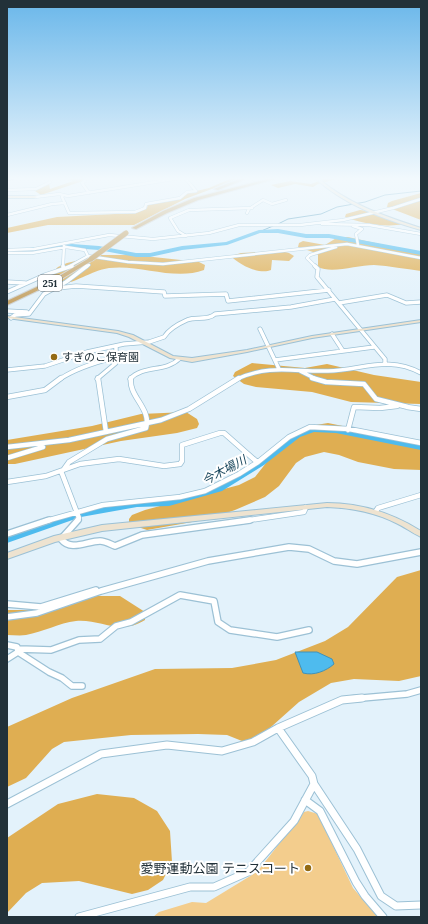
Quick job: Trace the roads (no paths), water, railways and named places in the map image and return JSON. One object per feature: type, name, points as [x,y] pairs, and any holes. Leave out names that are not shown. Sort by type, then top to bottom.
[{"type":"highway","points":[[134,228],[145,221]]},
{"type":"highway","points":[[134,228],[147,221]]},
{"type":"highway","name":"251","points":[[7,303],[58,279],[134,228]]},
{"type":"street","points":[[172,221],[178,232],[186,236]]},
{"type":"street","points":[[7,252],[32,253],[109,236],[153,239],[209,233],[239,225],[294,226],[334,221]]},
{"type":"street","points":[[398,221],[421,229]]},
{"type":"street","points":[[318,223],[324,225],[369,225],[421,234]]},
{"type":"street","points":[[343,224],[362,228],[356,234],[357,243]]},
{"type":"street","points":[[357,243],[307,256],[318,269],[317,277],[385,359],[385,364]]},
{"type":"street","points":[[7,292],[28,282],[73,266],[90,258],[163,264],[357,243],[421,258]]},
{"type":"street","points":[[64,246],[83,249],[90,258]]},
{"type":"street","points":[[63,269],[64,246]]},
{"type":"street","points":[[9,317],[15,315],[27,315],[42,296],[89,265]]},
{"type":"street","points":[[7,282],[39,283]]},
{"type":"street","points":[[51,290],[76,286],[92,288],[109,287],[116,290],[163,292],[165,296],[226,294],[228,301],[329,290]]},
{"type":"street","points":[[339,303],[387,295],[406,303],[421,302]]},
{"type":"street","points":[[7,370],[45,366],[87,352],[164,337],[168,330],[184,323],[187,320],[212,317],[215,314],[291,307],[335,299]]},
{"type":"street","points":[[7,311],[30,313]]},
{"type":"street","points":[[9,317],[105,329],[131,336],[166,355],[179,359],[192,360],[332,334],[421,321]]},
{"type":"street","points":[[260,329],[279,369]]},
{"type":"street","points":[[332,334],[343,351]]},
{"type":"street","points":[[106,432],[105,417],[97,380],[101,374],[115,364],[116,346]]},
{"type":"street","points":[[274,360],[374,347]]},
{"type":"street","points":[[7,397],[45,390],[66,375],[101,360],[116,357]]},
{"type":"street","points":[[148,424],[144,410],[130,384],[130,379],[134,375],[152,368],[175,364],[179,359]]},
{"type":"street","points":[[7,458],[50,444],[166,419],[190,409],[251,373],[289,368],[329,371],[368,364],[385,364],[414,369],[421,373]]},
{"type":"street","points":[[289,368],[301,371],[311,378],[326,382],[364,384],[376,399],[421,409]]},
{"type":"street","points":[[348,430],[353,408],[356,406],[380,408],[408,407]]},
{"type":"street","points":[[63,470],[69,462],[102,442],[117,436],[143,430],[148,424]]},
{"type":"street","points":[[7,534],[78,514],[100,505],[191,495],[217,486],[257,462],[294,434],[310,428],[326,426],[421,444]]},
{"type":"street","points":[[7,482],[46,476],[80,464],[119,459],[164,466],[180,464],[182,461],[182,445],[220,433],[224,433],[257,462]]},
{"type":"street","points":[[7,448],[50,444]]},
{"type":"street","points":[[63,470],[79,520],[63,536],[63,542],[72,545],[102,541],[115,546],[142,536],[304,512],[306,507]]},
{"type":"street","points":[[376,511],[378,508],[421,495]]},
{"type":"street","points":[[7,556],[63,536],[126,524],[342,504],[376,511],[404,522],[421,534]]},
{"type":"street","points":[[7,616],[43,611],[101,591],[208,561],[289,547],[309,549],[334,561],[357,564],[421,552]]},
{"type":"street","points":[[7,604],[41,607],[94,591],[101,591]]},
{"type":"street","points":[[7,658],[18,651],[52,650],[79,640],[100,639],[121,624],[131,622],[175,597],[185,595],[214,601],[218,622],[230,630],[277,637],[309,630]]},
{"type":"street","points":[[7,645],[17,647],[18,651],[49,672],[62,678],[72,686],[82,686]]},
{"type":"street","points":[[7,804],[101,754],[167,745],[222,751],[253,742],[278,728],[350,698],[407,694],[421,690]]},
{"type":"street","points":[[278,728],[312,776],[314,784],[363,858],[373,883],[382,898],[401,907],[421,905]]},
{"type":"street","points":[[79,917],[133,901],[183,889],[199,886],[214,887],[248,872],[294,821],[314,784]]},
{"type":"street","points":[[305,800],[320,811],[356,882],[365,896],[383,917]]},
{"type":"water","points":[[295,652],[317,652],[332,659],[334,664],[320,672],[311,674],[303,673]]},
{"type":"waterway","points":[[278,224],[284,221]]},
{"type":"waterway","points":[[259,232],[273,226]]},
{"type":"waterway","points":[[8,252],[72,246],[99,248],[136,255],[150,255],[182,248],[227,243],[259,232],[278,231],[306,236],[329,236],[421,253]]},
{"type":"waterway","name":"今木場川","points":[[7,539],[81,514],[137,504],[169,503],[219,489],[261,463],[297,435],[313,429],[336,430],[421,447]]},
{"type":"tunnel","points":[[39,283],[49,289]]},
{"type":"place","name":"すぎのこ保育園","points":[[54,357]]},
{"type":"place","name":"愛野運動公園 テニスコート","points":[[308,868]]}]
